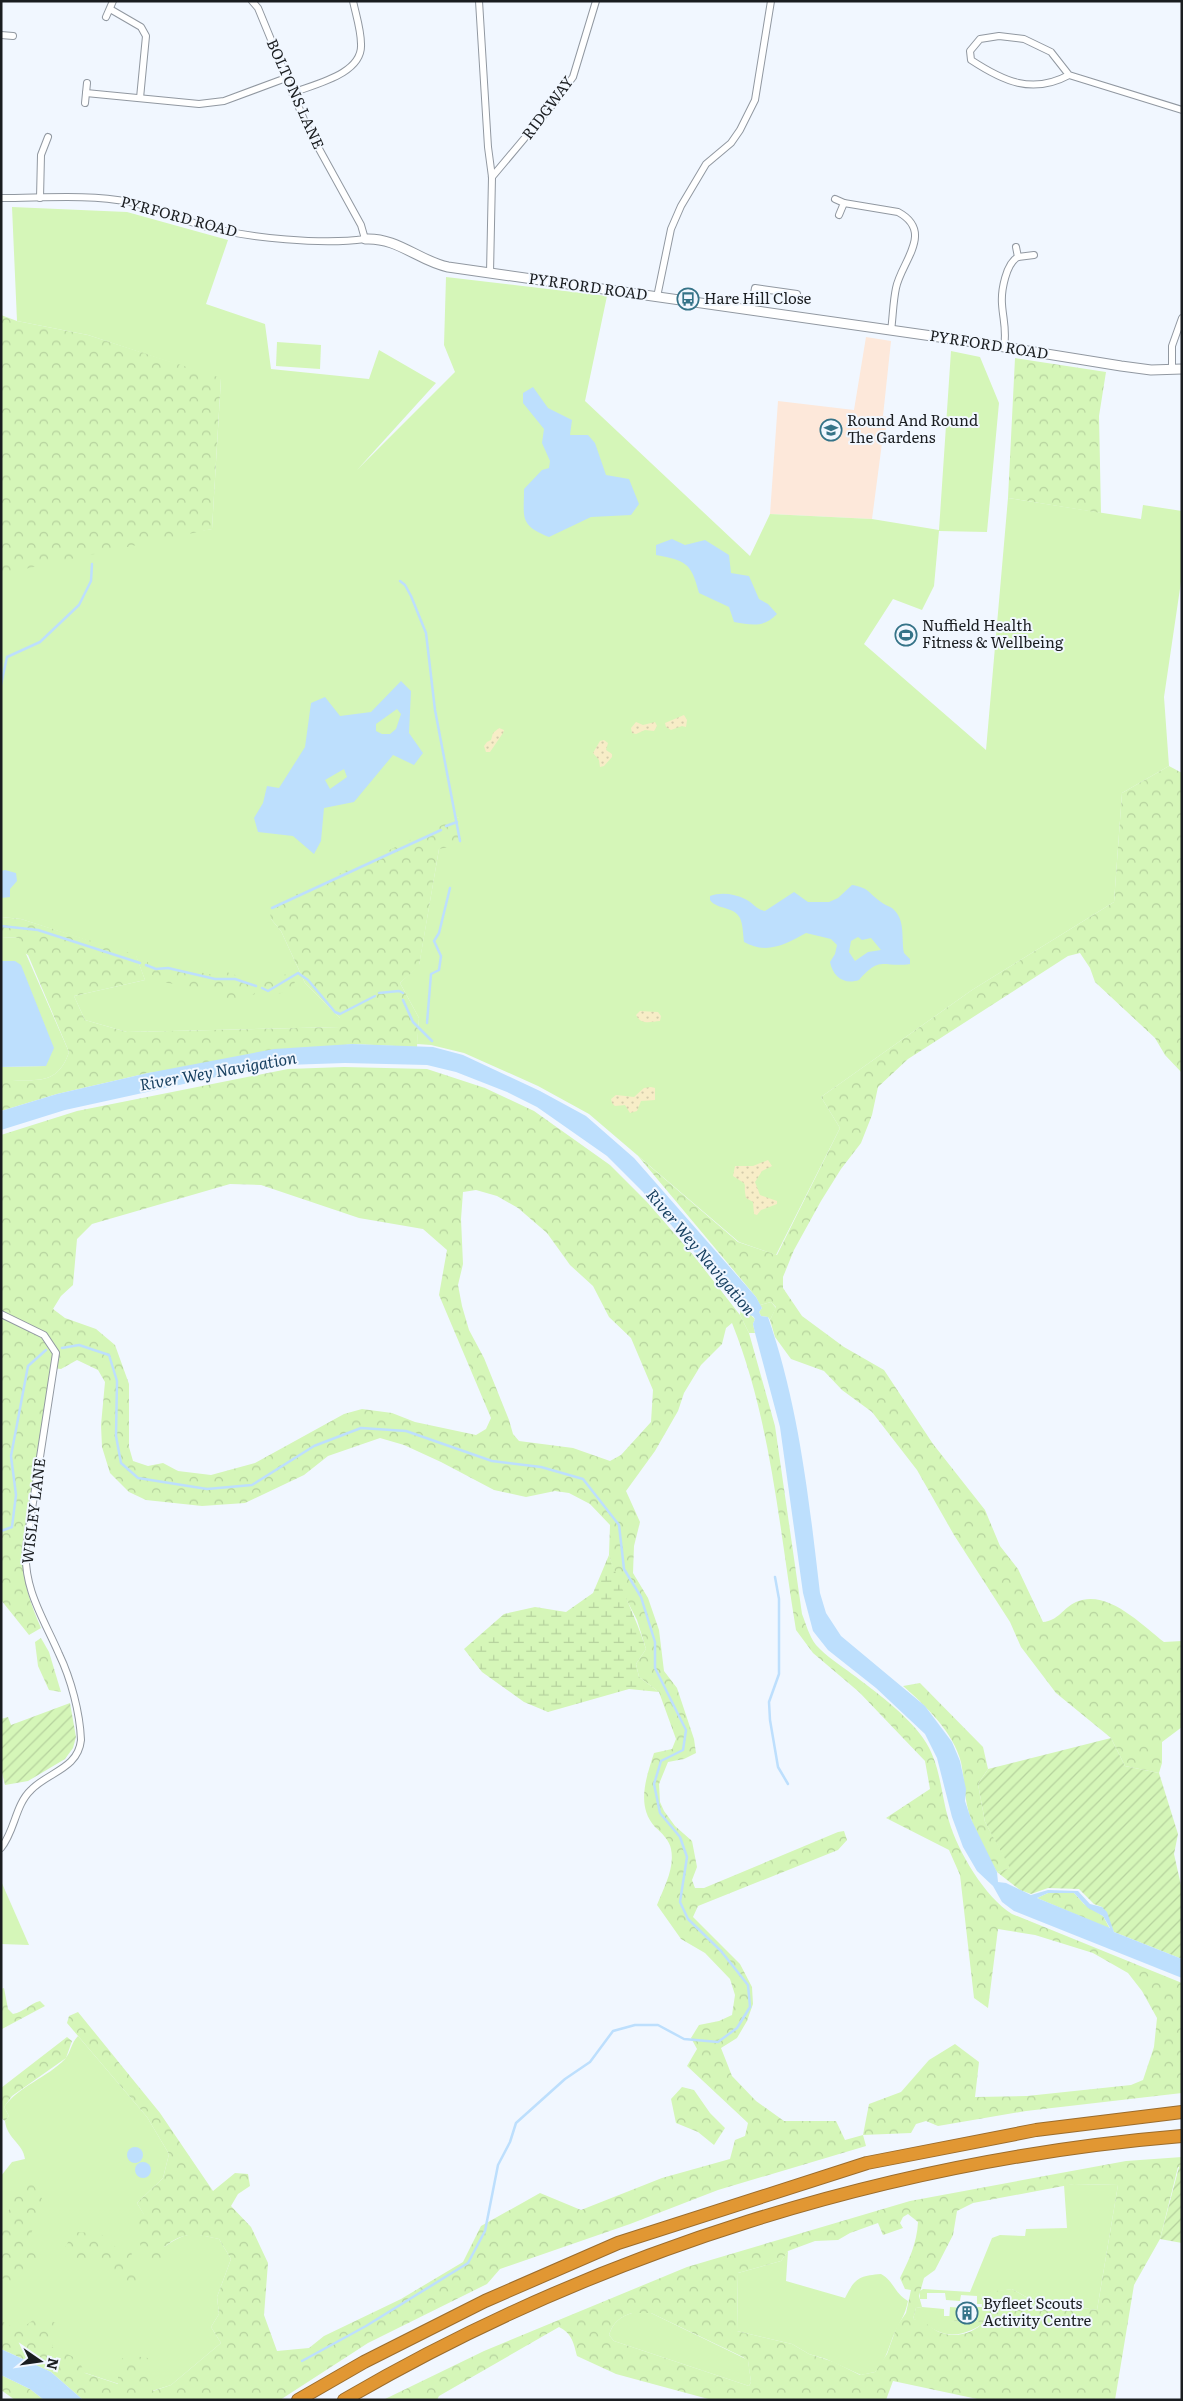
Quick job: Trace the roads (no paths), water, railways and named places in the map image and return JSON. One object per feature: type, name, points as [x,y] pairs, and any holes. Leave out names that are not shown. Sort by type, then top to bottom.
[{"type":"highway","points":[[299,2399],[364,2362],[485,2301],[618,2242],[867,2163],[1036,2130],[1182,2112]]},
{"type":"highway","points":[[344,2400],[493,2321],[628,2264],[737,2226],[850,2193],[930,2174],[1038,2154],[1141,2139],[1182,2136]]},
{"type":"street","points":[[106,17],[114,1]]},
{"type":"street","name":"BOLTONS LANE","points":[[252,1],[258,8],[311,135],[361,224],[365,239]]},
{"type":"street","points":[[292,93],[348,70],[358,61],[361,44],[353,1]]},
{"type":"street","points":[[479,1],[488,147],[492,177],[490,273]]},
{"type":"street","name":"RIDGWAY","points":[[492,177],[554,103],[573,77],[596,1]]},
{"type":"street","points":[[657,297],[671,229],[681,206],[706,164],[731,143],[756,100],[771,1]]},
{"type":"street","points":[[110,9],[141,27],[146,36],[140,98]]},
{"type":"street","points":[[1,35],[13,36]]},
{"type":"street","points":[[1069,76],[1054,84],[1042,86],[1016,83],[993,75],[970,60],[970,51],[980,39],[999,36],[1024,39],[1051,52],[1069,76],[1182,110]]},
{"type":"street","points":[[86,93],[199,104],[224,101],[286,78]]},
{"type":"street","points":[[85,103],[87,83]]},
{"type":"street","points":[[40,198],[41,155],[48,137]]},
{"type":"street","name":"PYRFORD ROAD","points":[[1,198],[112,199],[131,203],[206,227],[245,234],[325,242],[380,239],[394,243],[431,263],[490,273],[1004,346],[1121,366],[1151,370],[1177,369]]},
{"type":"street","points":[[835,199],[844,203],[898,212],[904,215],[912,225],[915,244],[896,288],[891,330]]},
{"type":"street","points":[[839,215],[844,203]]},
{"type":"street","points":[[1016,247],[1018,258]]},
{"type":"street","points":[[1004,346],[1007,330],[1002,298],[1010,267],[1018,258],[1034,255]]},
{"type":"street","points":[[751,311],[755,288],[798,294]]},
{"type":"street","points":[[1177,369],[1172,346],[1182,318]]},
{"type":"street","name":"WISLEY LANE","points":[[1,1314],[44,1335],[56,1353],[26,1548],[26,1570],[34,1601],[62,1659],[82,1740],[80,1750],[72,1762],[40,1782],[26,1795],[11,1832],[1,1848]]},
{"type":"water","points":[[533,387],[548,408],[572,420],[570,435],[588,435],[595,443],[606,475],[629,479],[639,504],[631,515],[591,517],[549,537],[532,529],[528,524],[524,514],[524,489],[542,470],[549,468],[550,461],[542,443],[544,429],[523,403],[523,393]]},
{"type":"water","points":[[672,539],[685,545],[705,540],[729,555],[731,573],[749,576],[759,599],[768,604],[777,614],[767,622],[757,624],[734,622],[729,607],[699,593],[693,575],[686,565],[681,561],[656,555],[656,545]]},
{"type":"water","points":[[401,681],[411,691],[409,733],[423,753],[414,765],[393,755],[354,802],[324,808],[321,841],[314,854],[293,836],[258,832],[254,818],[263,803],[267,786],[279,788],[305,747],[311,703],[325,697],[340,716],[371,712]],"holes":[[[397,709],[401,714],[396,729],[390,734],[382,734],[376,731],[376,724]],[[344,769],[347,777],[330,789],[325,780]]]},
{"type":"water","points":[[5,870],[16,873],[17,881],[10,889],[10,897],[1,898],[1,871]]},
{"type":"water","points":[[852,885],[858,886],[866,889],[881,902],[892,908],[901,923],[904,953],[910,959],[910,964],[877,965],[866,972],[859,980],[849,981],[840,979],[831,967],[830,962],[835,954],[837,945],[831,939],[806,933],[784,944],[768,948],[752,946],[744,942],[742,924],[737,914],[713,903],[710,900],[710,896],[728,894],[737,896],[748,900],[759,909],[765,911],[794,892],[808,902],[829,902],[838,898]],"holes":[[[858,937],[862,940],[871,938],[881,950],[868,952],[855,961],[849,952],[851,941]]]},
{"type":"water","points":[[1,961],[15,961],[21,965],[54,1048],[46,1066],[1,1067]]},
{"type":"water","name":"River Wey Navigation","points":[[352,1044],[433,1047],[463,1055],[540,1091],[586,1116],[634,1158],[756,1297],[762,1308],[759,1312],[761,1316],[768,1317],[788,1384],[802,1453],[820,1593],[826,1613],[841,1636],[925,1706],[952,1742],[960,1761],[966,1789],[965,1801],[971,1819],[997,1872],[998,1882],[1006,1883],[1031,1895],[1048,1890],[1078,1891],[1090,1904],[1102,1907],[1107,1912],[1114,1932],[1182,1959],[1182,1978],[1014,1911],[1002,1902],[993,1886],[977,1871],[963,1847],[952,1817],[937,1758],[925,1734],[876,1688],[828,1650],[813,1631],[803,1593],[780,1427],[755,1333],[753,1324],[755,1319],[753,1316],[748,1315],[643,1192],[607,1156],[537,1107],[507,1092],[456,1072],[427,1065],[345,1063],[286,1065],[211,1078],[65,1110],[1,1130],[1,1111],[57,1094],[148,1073],[274,1049]],"holes":[[[1048,1893],[1074,1893],[1088,1908],[1103,1916],[1110,1928],[1037,1898]]]},
{"type":"water","points":[[135,2147],[143,2155],[135,2163],[127,2155]]},
{"type":"water","points":[[143,2162],[151,2170],[143,2178],[135,2170]]},
{"type":"water","points":[[1,2349],[51,2372],[83,2400],[44,2400],[30,2389],[1,2375]]},
{"type":"waterway","points":[[1,685],[7,657],[40,642],[79,605],[91,581],[92,564]]},
{"type":"waterway","points":[[400,581],[405,585],[411,596],[426,633],[435,710],[460,841]]},
{"type":"waterway","points":[[446,826],[457,822]]},
{"type":"waterway","points":[[272,908],[441,830]]},
{"type":"waterway","points":[[427,1023],[431,974],[439,970],[441,956],[434,941],[439,933],[450,888]]},
{"type":"waterway","points":[[1,926],[38,930],[140,963]]},
{"type":"waterway","points":[[146,965],[156,969],[168,968],[215,979],[235,979],[256,986]]},
{"type":"waterway","points":[[262,988],[268,991],[298,973],[308,980],[335,1012],[340,1014],[375,996]]},
{"type":"waterway","points":[[379,993],[399,991],[403,993]]},
{"type":"waterway","points":[[403,1000],[413,1022],[432,1041]]},
{"type":"waterway","points":[[62,1348],[79,1345],[109,1355],[117,1381],[116,1436],[121,1463],[138,1478],[207,1489],[252,1485],[314,1446],[361,1428],[406,1431],[492,1461],[541,1467],[583,1479],[619,1525],[624,1569],[641,1597],[655,1642],[655,1668],[686,1730],[683,1750],[661,1761],[654,1784],[660,1813],[680,1837],[687,1857],[680,1902],[688,1919],[721,1951],[748,1985],[750,2007],[737,2028],[718,2042],[684,2039],[658,2025],[635,2025],[613,2031],[590,2062],[565,2079],[516,2123],[510,2142],[498,2165],[485,2231],[468,2263],[366,2326],[302,2361]]},
{"type":"waterway","points":[[1,1531],[12,1527],[16,1495],[11,1456],[28,1366],[46,1350]]},
{"type":"waterway","points":[[775,1577],[779,1599],[779,1674],[769,1702],[770,1720],[778,1767],[788,1784]]},
{"type":"place","name":"Hare Hill Close","points":[[688,299]]},
{"type":"place","name":"Round And Round The Gardens","points":[[831,430]]},
{"type":"place","name":"Nuffield Health Fitness & Wellbeing","points":[[906,635]]},
{"type":"place","name":"Byfleet Scouts Activity Centre","points":[[967,2313]]}]
